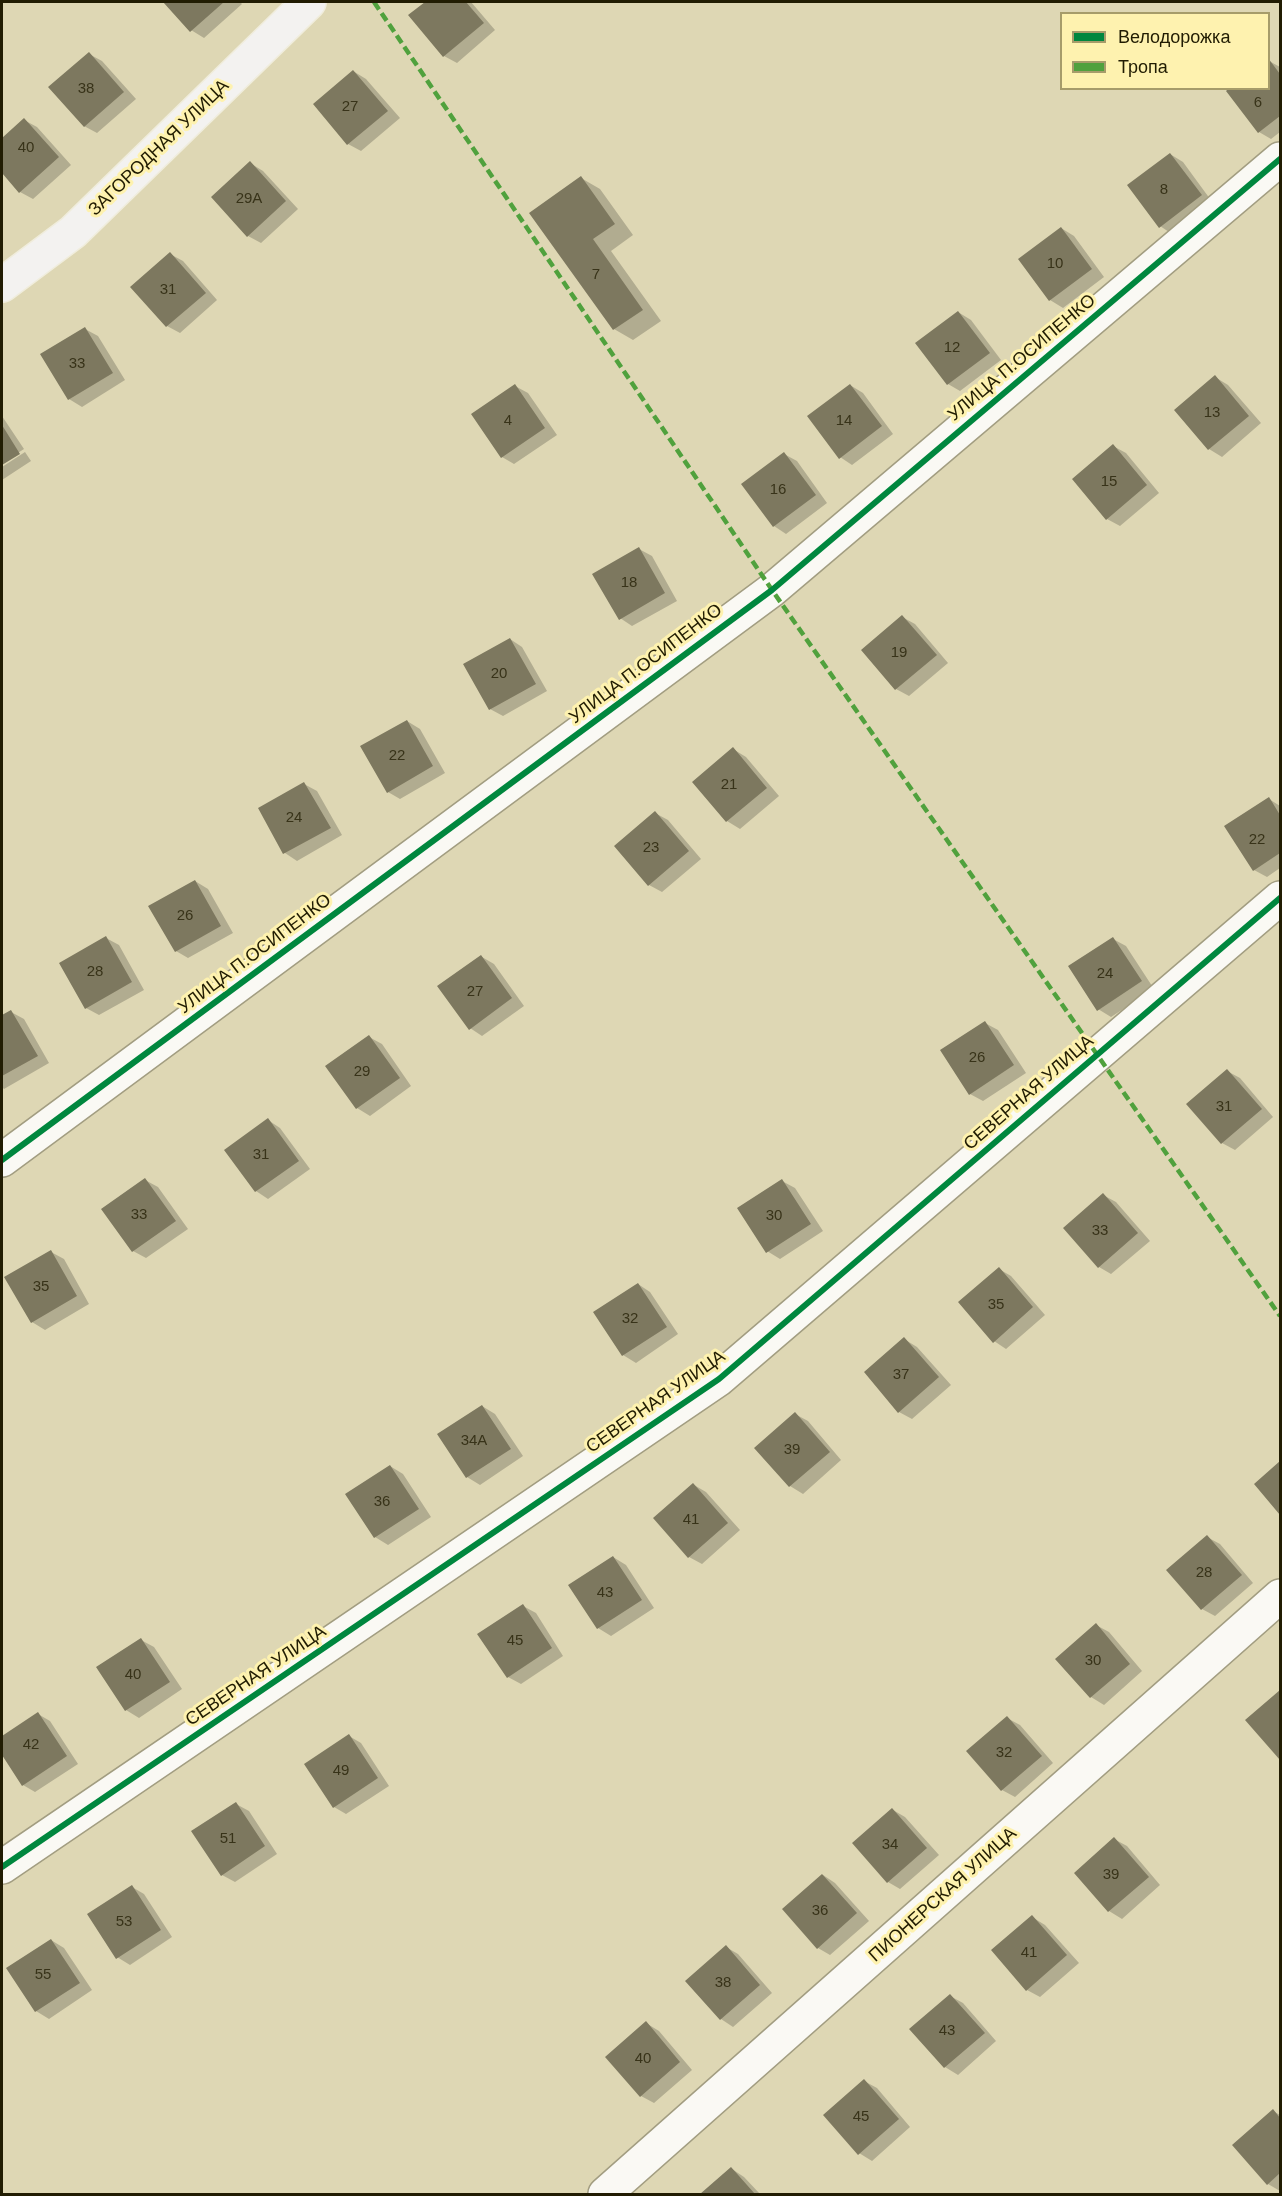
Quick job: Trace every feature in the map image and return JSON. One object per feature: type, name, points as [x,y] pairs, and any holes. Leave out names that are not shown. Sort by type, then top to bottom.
[{"type":"main road","name":"ЗАГОРОДНАЯ УЛИЦА","points":[[2,285],[74,232],[309,2]]},
{"type":"street","name":"УЛИЦА П.ОСИПЕНКО","points":[[2,1160],[771,590],[1281,159]]},
{"type":"street","name":"СЕВЕРНАЯ УЛИЦА","points":[[2,1868],[719,1379],[1281,898]]},
{"type":"street","name":"ПИОНЕРСКАЯ УЛИЦА","points":[[605,2194],[1281,1596]]},
{"type":"building","points":[[163,2],[224,2],[190,32]]},
{"type":"building","points":[[425,2],[466,2],[484,23],[443,57],[408,15]]},
{"type":"building","points":[[89,52],[124,92],[84,127],[48,87]]},
{"type":"building","points":[[1270,61],[1280,74],[1280,116],[1258,133],[1226,91],[1270,90]]},
{"type":"building","points":[[353,70],[388,111],[347,145],[313,104]]},
{"type":"building","points":[[24,118],[59,157],[19,193],[2,173],[2,138]]},
{"type":"building","points":[[1170,153],[1202,195],[1159,228],[1127,185]]},
{"type":"building","points":[[250,161],[286,201],[247,237],[211,197]]},
{"type":"building","points":[[581,176],[615,224],[593,239],[643,310],[613,330],[529,213]]},
{"type":"building","points":[[1061,227],[1092,269],[1049,301],[1018,259]]},
{"type":"building","points":[[170,252],[206,293],[166,327],[130,287]]},
{"type":"building","points":[[958,311],[990,353],[947,385],[915,343]]},
{"type":"building","points":[[85,327],[113,373],[68,400],[40,354]]},
{"type":"building","points":[[1215,375],[1249,416],[1208,450],[1174,410]]},
{"type":"building","points":[[515,384],[545,428],[501,458],[471,414]]},
{"type":"building","points":[[850,384],[882,426],[839,459],[807,416]]},
{"type":"building","points":[[2,425],[20,454],[2,465]]},
{"type":"building","points":[[1113,444],[1147,485],[1106,520],[1072,479]]},
{"type":"building","points":[[784,452],[816,495],[773,527],[741,484]]},
{"type":"building","points":[[639,547],[665,593],[619,620],[592,574]]},
{"type":"building","points":[[902,615],[937,655],[895,690],[861,650]]},
{"type":"building","points":[[510,638],[536,684],[489,710],[463,664]]},
{"type":"building","points":[[407,720],[433,766],[387,793],[360,746]]},
{"type":"building","points":[[733,747],[767,788],[726,822],[692,782]]},
{"type":"building","points":[[304,782],[331,828],[283,854],[258,808]]},
{"type":"building","points":[[1269,797],[1280,815],[1280,853],[1253,871],[1224,826]]},
{"type":"building","points":[[655,811],[689,851],[648,886],[614,846]]},
{"type":"building","points":[[195,880],[221,926],[175,952],[148,906]]},
{"type":"building","points":[[106,936],[132,982],[85,1009],[59,963]]},
{"type":"building","points":[[1113,937],[1142,981],[1097,1011],[1068,966]]},
{"type":"building","points":[[481,955],[512,998],[469,1030],[437,986]]},
{"type":"building","points":[[11,1010],[38,1056],[2,1076],[2,1015]]},
{"type":"building","points":[[985,1021],[1014,1065],[969,1095],[940,1050]]},
{"type":"building","points":[[369,1035],[400,1078],[356,1109],[325,1066]]},
{"type":"building","points":[[1227,1069],[1262,1109],[1221,1144],[1186,1104]]},
{"type":"building","points":[[268,1118],[299,1161],[255,1192],[224,1150]]},
{"type":"building","points":[[145,1178],[176,1221],[132,1252],[101,1209]]},
{"type":"building","points":[[782,1179],[811,1224],[766,1253],[737,1208]]},
{"type":"building","points":[[1103,1193],[1138,1233],[1098,1268],[1063,1228]]},
{"type":"building","points":[[51,1250],[77,1296],[31,1323],[4,1277]]},
{"type":"building","points":[[999,1267],[1033,1307],[993,1343],[958,1302]]},
{"type":"building","points":[[638,1283],[667,1327],[622,1356],[593,1312]]},
{"type":"building","points":[[904,1337],[939,1377],[898,1413],[864,1372]]},
{"type":"building","points":[[482,1405],[511,1449],[466,1478],[437,1434]]},
{"type":"building","points":[[795,1412],[830,1452],[789,1487],[754,1448]]},
{"type":"building","points":[[1280,1461],[1280,1515],[1254,1484]]},
{"type":"building","points":[[390,1465],[419,1509],[374,1538],[345,1494]]},
{"type":"building","points":[[693,1483],[728,1523],[688,1558],[653,1518]]},
{"type":"building","points":[[1207,1535],[1242,1575],[1201,1610],[1166,1570]]},
{"type":"building","points":[[613,1556],[642,1600],[597,1629],[568,1585]]},
{"type":"building","points":[[523,1604],[552,1648],[507,1678],[477,1634]]},
{"type":"building","points":[[1096,1623],[1130,1664],[1090,1698],[1055,1659]]},
{"type":"building","points":[[141,1638],[170,1682],[125,1711],[96,1667]]},
{"type":"building","points":[[1280,1690],[1280,1760],[1245,1720]]},
{"type":"building","points":[[38,1712],[67,1756],[22,1786],[2,1755],[2,1736]]},
{"type":"building","points":[[1007,1716],[1042,1756],[1001,1791],[966,1751]]},
{"type":"building","points":[[349,1734],[378,1778],[333,1808],[304,1764]]},
{"type":"building","points":[[236,1802],[265,1846],[221,1876],[191,1831]]},
{"type":"building","points":[[892,1808],[927,1848],[887,1883],[852,1843]]},
{"type":"building","points":[[1114,1837],[1149,1877],[1108,1912],[1074,1873]]},
{"type":"building","points":[[822,1874],[857,1913],[817,1949],[782,1909]]},
{"type":"building","points":[[132,1885],[161,1930],[116,1959],[87,1914]]},
{"type":"building","points":[[1032,1915],[1067,1955],[1026,1991],[991,1950]]},
{"type":"building","points":[[51,1939],[80,1983],[35,2012],[6,1968]]},
{"type":"building","points":[[726,1945],[760,1985],[720,2020],[685,1981]]},
{"type":"building","points":[[950,1994],[985,2033],[944,2068],[909,2029]]},
{"type":"building","points":[[646,2021],[680,2062],[640,2097],[605,2057]]},
{"type":"building","points":[[864,2079],[899,2119],[858,2155],[823,2115]]},
{"type":"building","points":[[1273,2109],[1280,2118],[1280,2173],[1267,2185],[1232,2145]]},
{"type":"building","points":[[731,2167],[755,2194],[700,2194]]},
{"type":"marked path","points":[[374,2],[772,590],[1280,1316]]},
{"type":"cycle path","points":[[2,1160],[772,590],[1280,159]]},
{"type":"cycle path","points":[[2,1867],[719,1379],[1280,898]]}]
